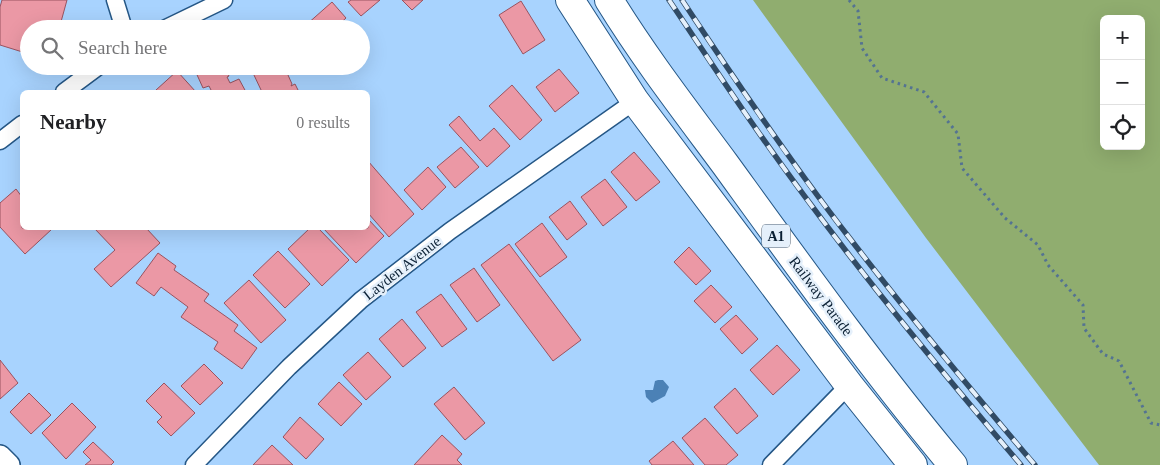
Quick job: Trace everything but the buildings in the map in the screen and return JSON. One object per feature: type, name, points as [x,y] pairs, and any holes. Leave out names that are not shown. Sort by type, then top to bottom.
[{"type":"highway","name":"Railway Parade","points":[[570,0],[634,101],[849,385],[913,465]]},
{"type":"highway","name":"Railway Parade","points":[[609,0],[668,88],[785,248],[873,365],[953,465]]},
{"type":"street","points":[[115,0],[121,20]]},
{"type":"street","points":[[183,20],[224,0]]},
{"type":"street","points":[[67,90],[87,75]]},
{"type":"street","name":"Layden Avenue","points":[[194,465],[290,367],[361,300],[450,231],[634,101]]},
{"type":"street","points":[[0,141],[20,126]]},
{"type":"street","points":[[771,465],[849,385]]},
{"type":"street","points":[[0,456],[9,465]]},
{"type":"path","points":[[849,0],[858,11],[862,48],[882,78],[924,92],[958,134],[962,168],[1006,218],[1038,244],[1048,266],[1083,305],[1084,328],[1102,354],[1119,361],[1151,423],[1160,425]]},
{"type":"green space","points":[[753,0],[1160,0],[1160,465],[1099,465],[926,238]]},
{"type":"water","points":[[663,380],[669,387],[665,396],[652,403],[646,397],[645,390],[653,390],[655,381]]},
{"type":"railway","points":[[669,0],[775,156],[843,247],[1021,465]]},
{"type":"railway","points":[[682,0],[763,120],[826,207],[917,323],[1035,465]]}]
